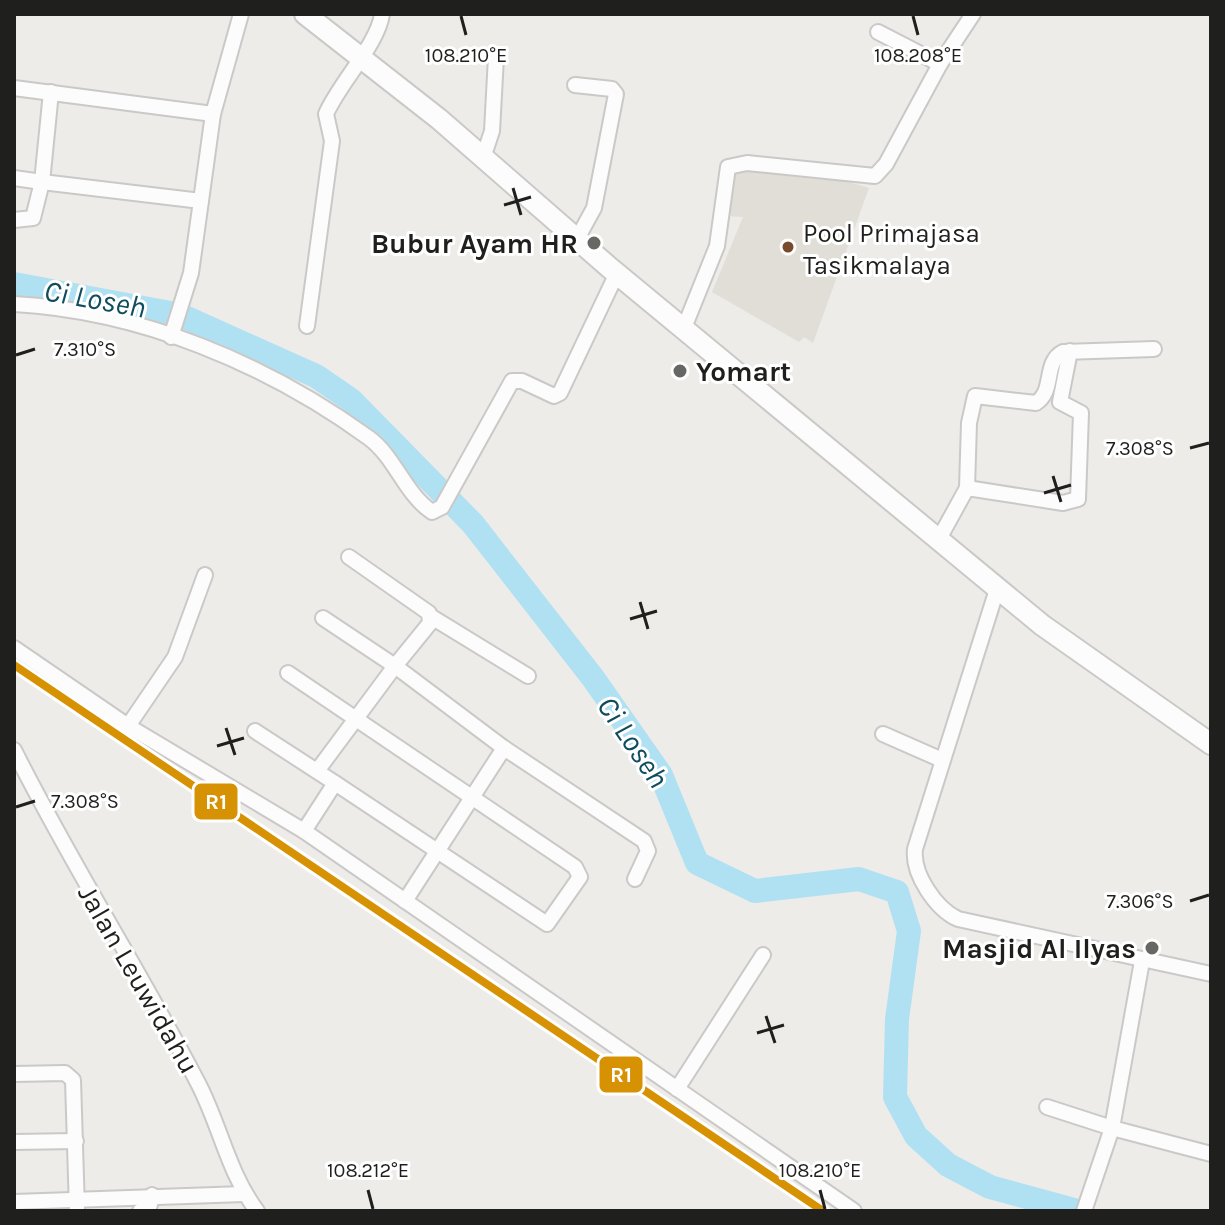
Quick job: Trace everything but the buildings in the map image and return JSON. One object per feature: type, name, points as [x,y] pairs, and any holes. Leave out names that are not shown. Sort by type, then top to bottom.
[{"type":"highway","points":[[305,14],[360,54],[617,273],[940,537],[1042,625],[1211,744]]},
{"type":"street","points":[[171,337],[191,273],[213,114],[241,14]]},
{"type":"street","points":[[307,326],[332,141],[326,114],[360,54],[379,32],[382,14]]},
{"type":"street","points":[[684,328],[717,246],[728,167],[747,163],[875,176],[886,164],[940,64],[973,14]]},
{"type":"street","points":[[878,32],[940,64]]},
{"type":"street","points":[[483,158],[492,135],[496,57]]},
{"type":"street","points":[[575,85],[612,89],[616,94],[594,208],[577,239]]},
{"type":"street","points":[[14,88],[213,114]]},
{"type":"street","points":[[14,220],[33,218],[42,182],[51,92]]},
{"type":"street","points":[[14,178],[201,201]]},
{"type":"street","points":[[14,304],[87,312],[220,353],[296,392],[370,439],[430,511],[442,507],[512,381],[522,381],[554,396],[560,393],[617,273]]},
{"type":"street","points":[[940,537],[967,488],[969,423],[975,396],[1036,403],[1046,395],[1054,359],[1070,351],[1154,349]]},
{"type":"street","points":[[967,488],[1053,502],[1078,499],[1081,413],[1060,402],[1070,351]]},
{"type":"street","points":[[349,557],[421,605],[430,616],[528,676]]},
{"type":"street","points":[[128,726],[175,657],[205,575]]},
{"type":"street","points":[[998,586],[914,858],[940,909],[958,919],[1211,974]]},
{"type":"street","points":[[317,771],[430,623],[430,616]]},
{"type":"street","points":[[323,618],[395,666],[504,748],[644,841],[648,851],[635,879]]},
{"type":"street","points":[[14,648],[128,726],[304,831],[854,1211]]},
{"type":"street","points":[[255,731],[547,924],[580,877],[575,867],[288,673]]},
{"type":"street","points":[[883,734],[916,745],[942,760]]},
{"type":"street","points":[[405,901],[504,748]]},
{"type":"street","name":"Jalan Leuwidahu","points":[[14,750],[50,822],[201,1087],[244,1194],[257,1211]]},
{"type":"street","points":[[304,831],[335,783]]},
{"type":"street","points":[[677,1089],[763,955]]},
{"type":"street","points":[[1085,1208],[1112,1128],[1142,961]]},
{"type":"street","points":[[14,1074],[70,1074],[76,1141],[77,1205]]},
{"type":"street","points":[[1047,1107],[1207,1153]]},
{"type":"street","points":[[14,1142],[76,1141]]},
{"type":"street","points":[[14,1202],[77,1205],[156,1195],[244,1194]]},
{"type":"street","points":[[140,1211],[150,1205],[156,1195]]},
{"type":"street","points":[[156,1195],[160,1211]]},
{"type":"shaded area","name":"Pool Primajasa Tasikmalaya","points":[[747,170],[846,181],[869,188],[813,343],[804,337],[799,342],[712,292],[743,217],[726,216],[730,173]]},
{"type":"waterway","name":"Ci Loseh","points":[[14,284],[176,314]]},
{"type":"waterway","name":"Ci Loseh","points":[[180,315],[316,376],[351,400],[473,524],[593,678],[661,775],[697,863],[755,891],[859,879],[897,892],[909,931],[897,1019],[895,1097],[916,1136],[948,1165],[990,1187],[1078,1211]]},
{"type":"transit line","name":"R1","points":[[14,665],[823,1211]]},
{"type":"place","name":"Bubur Ayam HR","points":[[594,243]]},
{"type":"place","name":"Pool Primajasa Tasikmalaya","points":[[788,247]]},
{"type":"place","name":"Yomart","points":[[680,371]]},
{"type":"place","name":"Masjid Al Ilyas","points":[[1152,948]]}]
